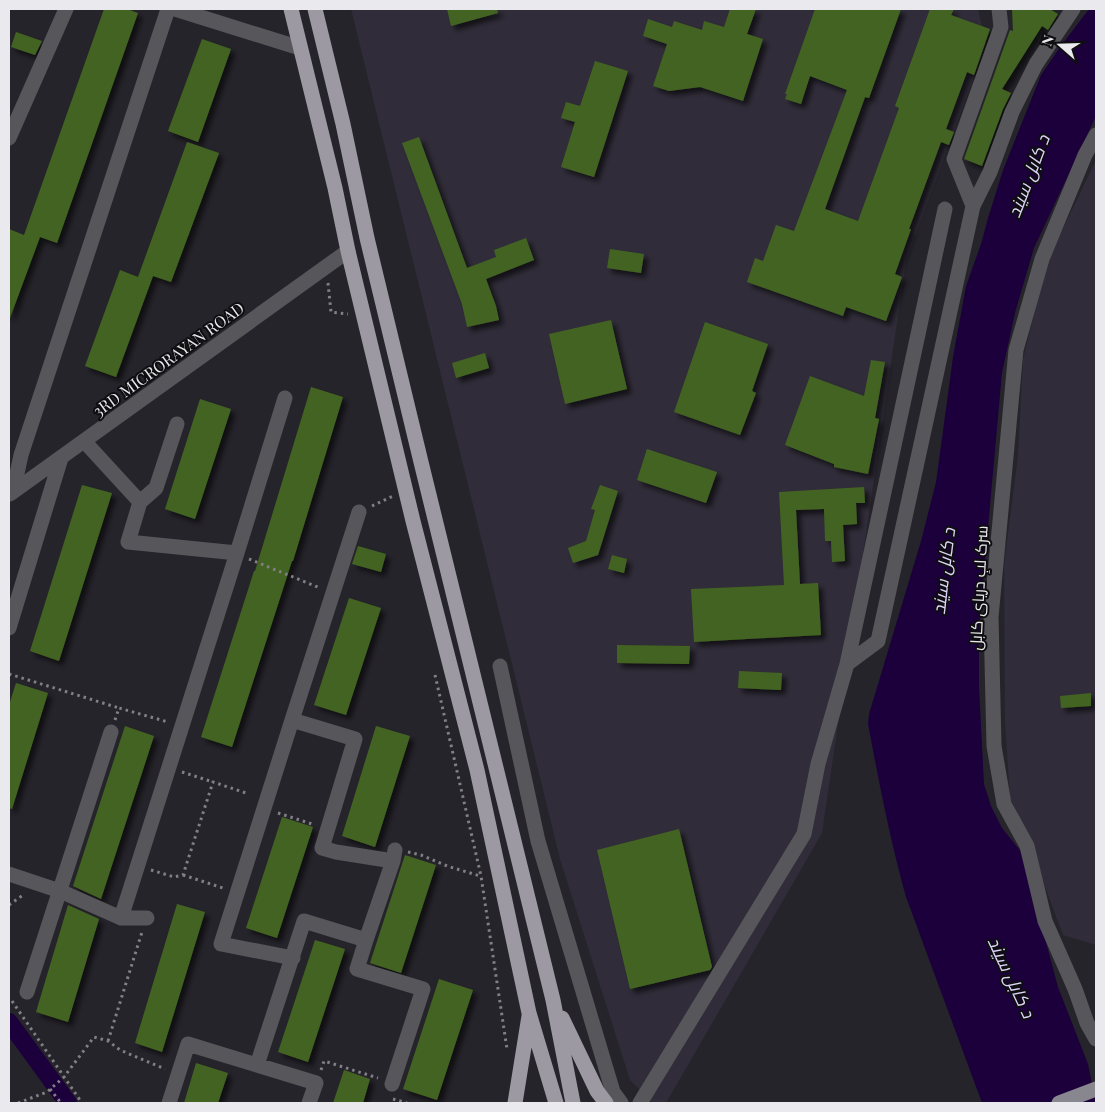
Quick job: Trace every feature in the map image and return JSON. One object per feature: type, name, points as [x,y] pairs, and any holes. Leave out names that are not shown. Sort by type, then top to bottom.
[{"type":"highway","points":[[291,9],[416,531],[477,770],[529,1012],[556,1103]]},
{"type":"highway","points":[[315,9],[343,124],[391,341],[553,1000],[573,1103]]},
{"type":"highway","points":[[553,1000],[597,1090],[606,1103]]},
{"type":"highway","points":[[515,1103],[529,1012]]},
{"type":"main road","points":[[1059,1103],[1096,1089]]},
{"type":"street","points":[[9,138],[66,9]]},
{"type":"street","points":[[11,494],[21,455],[168,9]]},
{"type":"street","points":[[175,9],[300,48]]},
{"type":"street","points":[[973,206],[954,159],[1001,27],[999,9]]},
{"type":"street","points":[[848,664],[878,641],[973,206],[990,172],[1012,112],[1036,64],[1073,9]]},
{"type":"street","name":"سرک لبِ دریای کابل","points":[[1096,135],[1085,155],[1042,258],[1016,350],[991,617],[994,746],[1004,804],[1027,846],[1045,921],[1075,989],[1087,1023],[1096,1039]]},
{"type":"street","points":[[640,1103],[804,834],[818,764],[848,664],[945,209]]},
{"type":"street","name":"3RD MICRORAYAN ROAD","points":[[11,494],[348,251]]},
{"type":"street","points":[[121,918],[285,398]]},
{"type":"street","points":[[177,424],[156,488],[140,502],[128,542],[237,553]]},
{"type":"street","points":[[84,441],[140,502]]},
{"type":"street","points":[[9,623],[61,458]]},
{"type":"street","points":[[292,958],[221,944],[359,512]]},
{"type":"street","points":[[500,666],[538,841],[613,1092],[621,1103]]},
{"type":"street","points":[[292,720],[354,739],[322,848],[336,852],[394,855],[357,969],[423,989],[392,1084]]},
{"type":"street","points":[[27,992],[111,732]]},
{"type":"street","points":[[9,874],[60,892],[121,918],[147,918]]},
{"type":"street","points":[[257,1065],[304,921],[366,940]]},
{"type":"street","points":[[169,1103],[188,1044],[316,1083],[310,1103]]},
{"type":"path","points":[[326,266],[331,312],[352,315]]},
{"type":"path","points":[[392,486],[396,505]]},
{"type":"path","points":[[359,512],[394,496]]},
{"type":"path","points":[[237,553],[334,593]]},
{"type":"path","points":[[433,667],[481,876],[508,1052]]},
{"type":"path","points":[[9,674],[182,726]]},
{"type":"path","points":[[111,732],[119,708]]},
{"type":"path","points":[[169,769],[249,794]]},
{"type":"path","points":[[183,875],[213,782]]},
{"type":"path","points":[[263,808],[327,829]]},
{"type":"path","points":[[394,855],[422,855],[446,866],[481,876]]},
{"type":"path","points":[[138,866],[174,877],[183,875],[237,893]]},
{"type":"path","points":[[108,1041],[147,918]]},
{"type":"path","points":[[12,1001],[82,1103]]},
{"type":"path","points":[[18,1103],[47,1092],[64,1077],[94,1037],[108,1041],[120,1050],[178,1074]]},
{"type":"path","points":[[316,1083],[324,1061],[392,1084],[387,1097],[407,1103]]},
{"type":"path","points":[[50,1089],[61,1103]]},
{"type":"shaded area","points":[[351,9],[978,9],[986,45],[906,261],[822,833],[666,1103],[653,1103],[630,1080],[560,859]]},
{"type":"shaded area","points":[[1096,160],[1096,945],[1063,935],[1010,798],[1005,721],[1004,565],[1018,456],[1023,359],[1047,262]]},
{"type":"water","name":"د کابل سيند","points":[[1089,9],[1096,9],[1096,116],[1034,248],[1015,313],[1002,373],[979,627],[979,686],[984,784],[991,806],[1002,828],[1022,853],[1058,987],[1088,1064],[1096,1103],[982,1103],[906,897],[890,833],[868,724],[869,714],[921,541],[936,482],[953,357],[966,286],[981,244],[1003,170],[1041,75]]},
{"type":"building","points":[[104,9],[127,9],[138,13],[57,243],[40,237],[10,318],[9,229],[24,235]]},
{"type":"building","points":[[447,9],[497,9],[498,13],[451,26]]},
{"type":"building","points":[[730,9],[756,9],[747,34],[763,39],[743,101],[700,87],[669,91],[653,86],[667,44],[643,36],[648,19],[672,27],[674,21],[702,30],[704,21],[724,27]]},
{"type":"building","points":[[815,9],[901,9],[869,98],[865,97],[825,209],[858,221],[899,108],[895,106],[930,9],[954,9],[951,15],[990,29],[974,75],[967,72],[946,129],[954,132],[949,145],[941,142],[909,229],[911,229],[895,274],[902,277],[886,321],[846,307],[843,316],[747,282],[755,258],[763,261],[776,225],[794,231],[847,90],[810,76],[801,104],[785,99],[787,94],[785,94]]},
{"type":"building","points":[[1012,9],[1050,9],[1058,14],[1048,30],[1042,26],[1002,89],[1011,93],[1003,109],[982,166],[964,159],[1010,30],[1013,31]]},
{"type":"building","points":[[16,32],[42,41],[35,55],[11,47]]},
{"type":"building","points":[[202,39],[231,49],[198,142],[168,131]]},
{"type":"building","points":[[595,61],[628,71],[594,177],[561,167],[575,122],[561,118],[566,102],[580,106]]},
{"type":"building","points":[[419,137],[467,268],[496,257],[494,250],[526,238],[534,260],[486,279],[499,320],[467,327],[462,304],[402,143]]},
{"type":"building","points":[[187,142],[219,153],[171,282],[153,276],[116,377],[85,366],[120,270],[138,277]]},
{"type":"building","points":[[610,249],[644,254],[641,273],[607,268]]},
{"type":"building","points":[[611,320],[627,389],[565,404],[549,334]]},
{"type":"building","points":[[705,322],[768,344],[752,391],[756,393],[740,435],[674,412]]},
{"type":"building","points":[[485,353],[489,368],[456,378],[452,363]]},
{"type":"building","points":[[871,360],[885,362],[875,418],[879,419],[868,474],[834,467],[834,464],[785,445],[810,376],[864,396]]},
{"type":"building","points":[[311,387],[343,397],[293,561],[232,747],[201,737],[255,571]]},
{"type":"building","points":[[200,399],[231,409],[195,519],[165,509]]},
{"type":"building","points":[[647,449],[717,472],[706,503],[637,480]]},
{"type":"building","points":[[82,485],[112,493],[59,661],[30,651]]},
{"type":"building","points":[[600,485],[618,491],[598,555],[573,563],[568,548],[586,541],[595,510],[591,509]]},
{"type":"building","points":[[864,487],[865,503],[856,503],[857,524],[843,525],[845,561],[832,562],[831,541],[825,541],[824,509],[796,510],[800,584],[818,583],[821,635],[694,642],[691,589],[784,585],[779,492]]},
{"type":"building","points":[[358,546],[386,554],[381,572],[352,564]]},
{"type":"building","points":[[612,555],[627,559],[624,573],[608,569]]},
{"type":"building","points":[[349,598],[381,608],[346,715],[314,705]]},
{"type":"building","points":[[617,645],[690,646],[689,664],[617,663]]},
{"type":"building","points":[[739,671],[782,673],[781,690],[738,688]]},
{"type":"building","points":[[16,683],[48,693],[12,809],[9,808],[9,705]]},
{"type":"building","points":[[1091,693],[1091,706],[1061,708],[1060,696]]},
{"type":"building","points":[[125,726],[154,736],[101,899],[73,886]]},
{"type":"building","points":[[376,726],[410,736],[375,847],[342,836]]},
{"type":"building","points":[[282,817],[313,827],[277,938],[246,928]]},
{"type":"building","points":[[679,829],[712,967],[710,970],[630,989],[597,850]]},
{"type":"building","points":[[405,855],[436,865],[401,973],[370,963]]},
{"type":"building","points":[[177,904],[205,912],[162,1052],[135,1043]]},
{"type":"building","points":[[68,905],[99,919],[68,1022],[36,1012]]},
{"type":"building","points":[[315,940],[345,949],[308,1062],[278,1052]]},
{"type":"building","points":[[439,979],[473,990],[437,1100],[403,1089]]},
{"type":"building","points":[[196,1063],[228,1073],[218,1103],[184,1103]]},
{"type":"building","points":[[344,1070],[370,1079],[363,1103],[333,1103]]},
{"type":"waterway","points":[[9,1022],[68,1103]]}]
